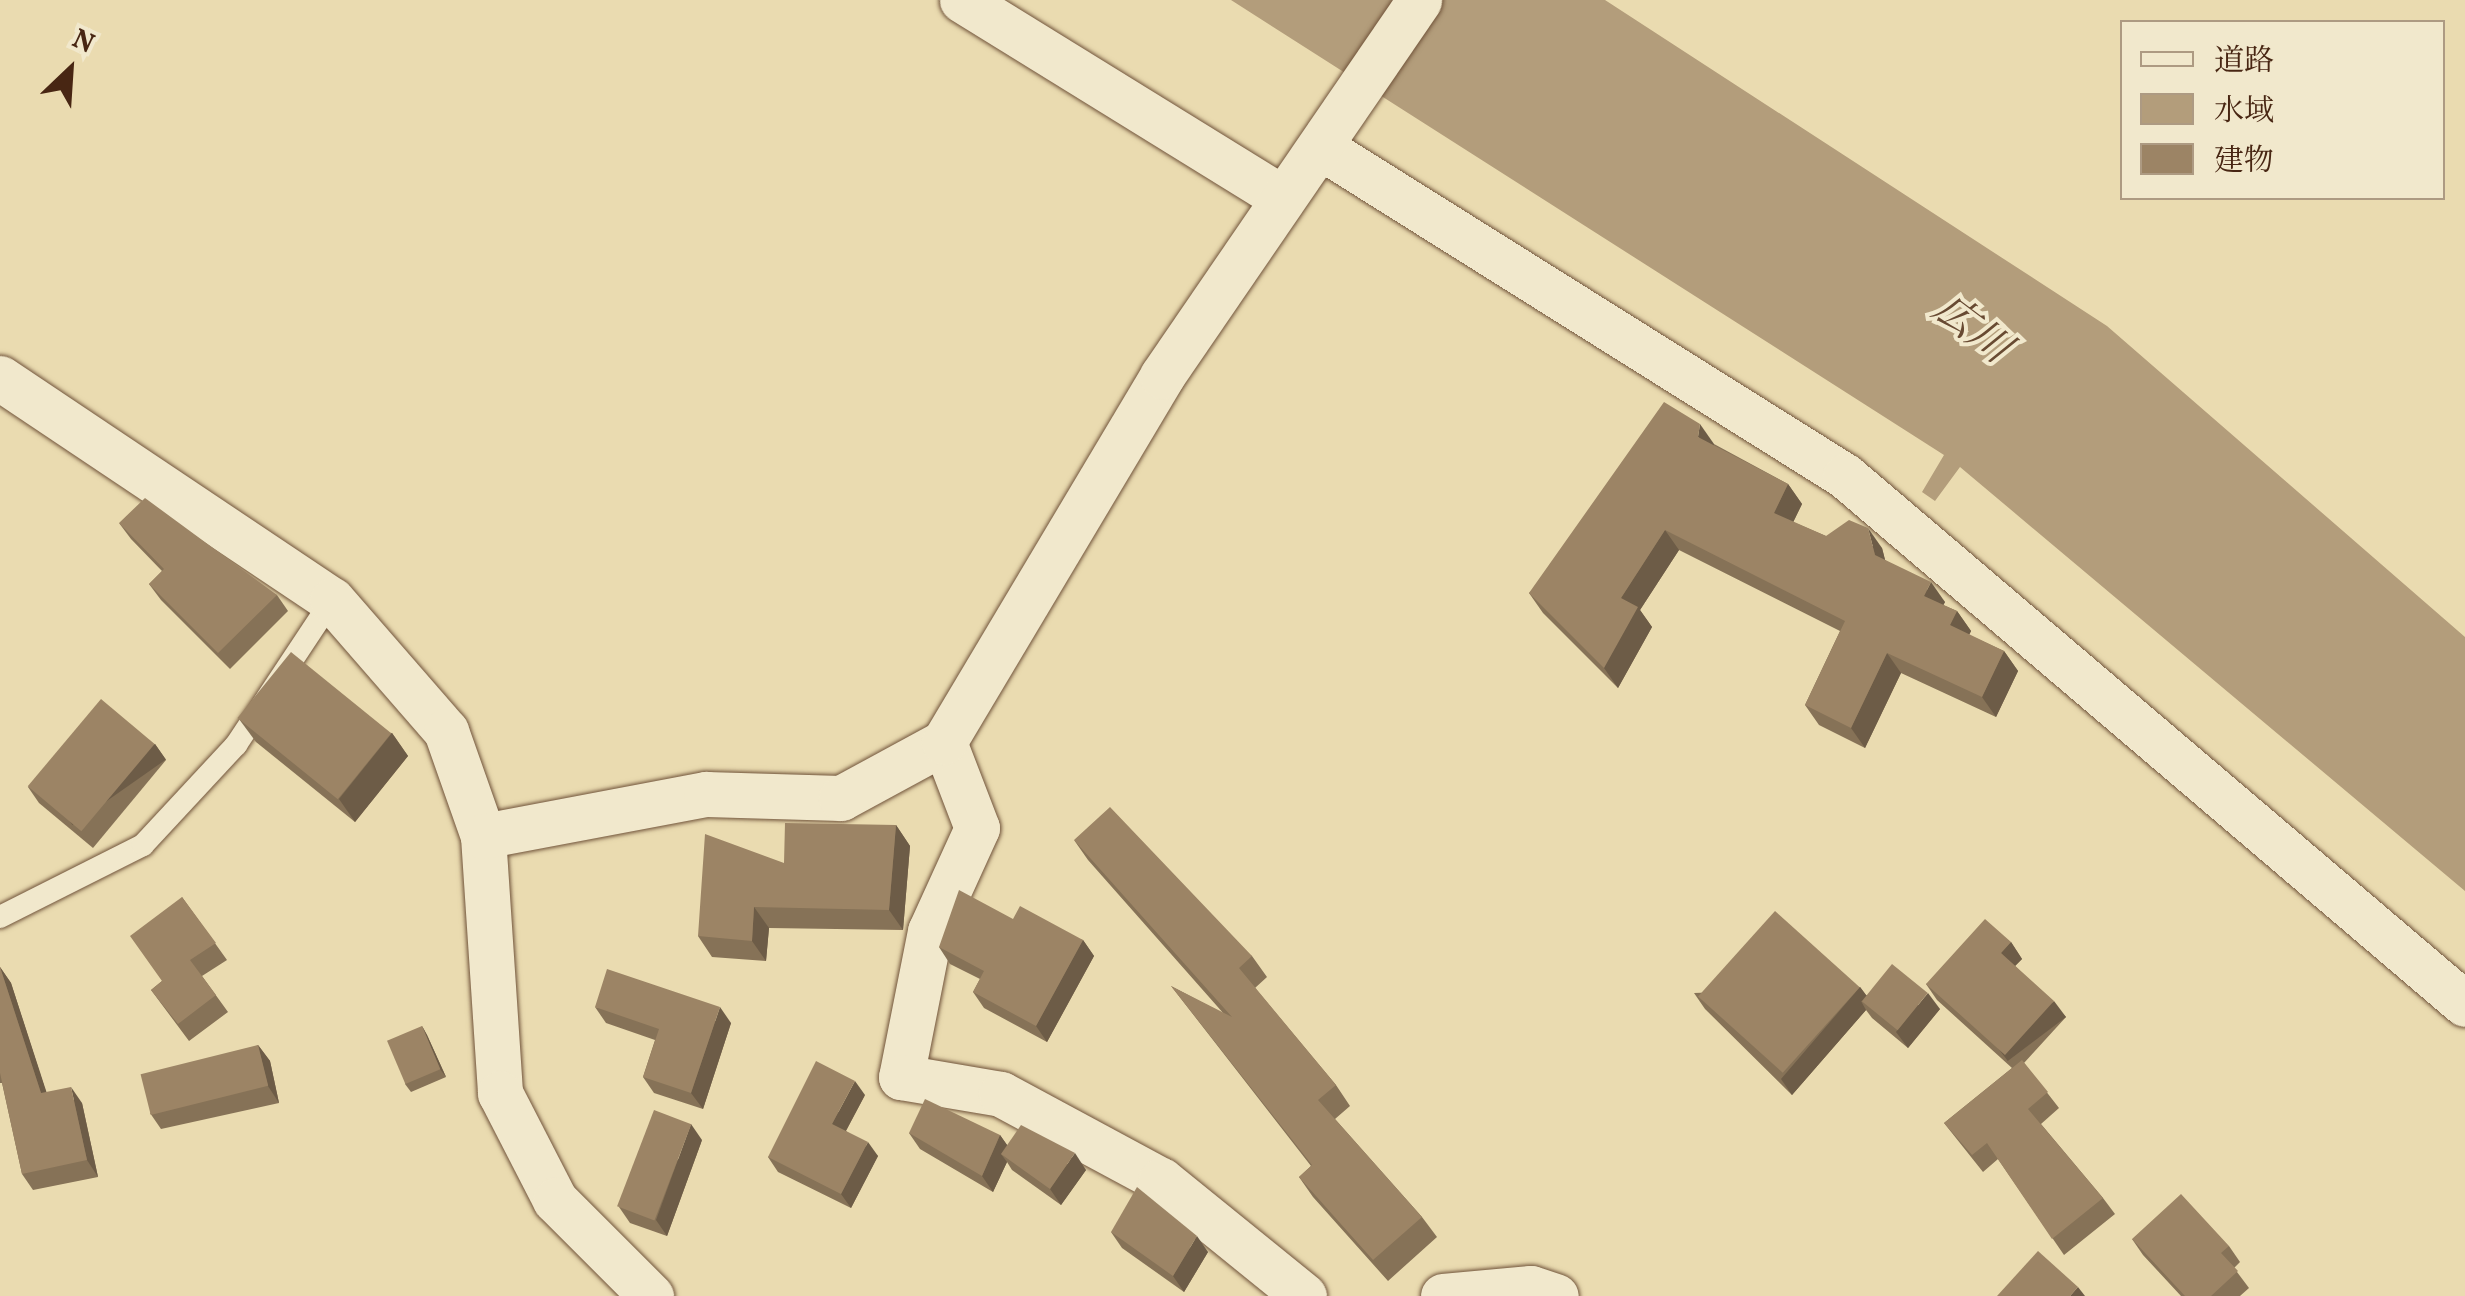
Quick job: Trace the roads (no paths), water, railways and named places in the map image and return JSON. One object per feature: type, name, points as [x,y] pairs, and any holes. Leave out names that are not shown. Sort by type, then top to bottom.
[{"type":"street","points":[[962,0],[1283,198]]},
{"type":"street","points":[[483,836],[706,794],[841,798],[944,742],[1162,376],[1283,198],[1348,112],[1419,0]]},
{"type":"street","points":[[1322,148],[1845,476],[2465,1004]]},
{"type":"street","points":[[0,378],[332,600],[446,730],[483,836],[500,1093],[554,1200],[651,1296]]},
{"type":"street","points":[[944,742],[977,828],[930,931],[901,1077],[1001,1094],[1129,1163],[1304,1296]]},
{"type":"street","points":[[1443,1296],[1531,1288],[1556,1296]]},
{"type":"lane","points":[[0,918],[143,845],[236,745],[332,600]]},
{"type":"water","name":"広川","points":[[1231,0],[1605,0],[2107,326],[2465,637],[2465,891],[1960,467],[1935,501],[1922,492],[1944,455]]}]
